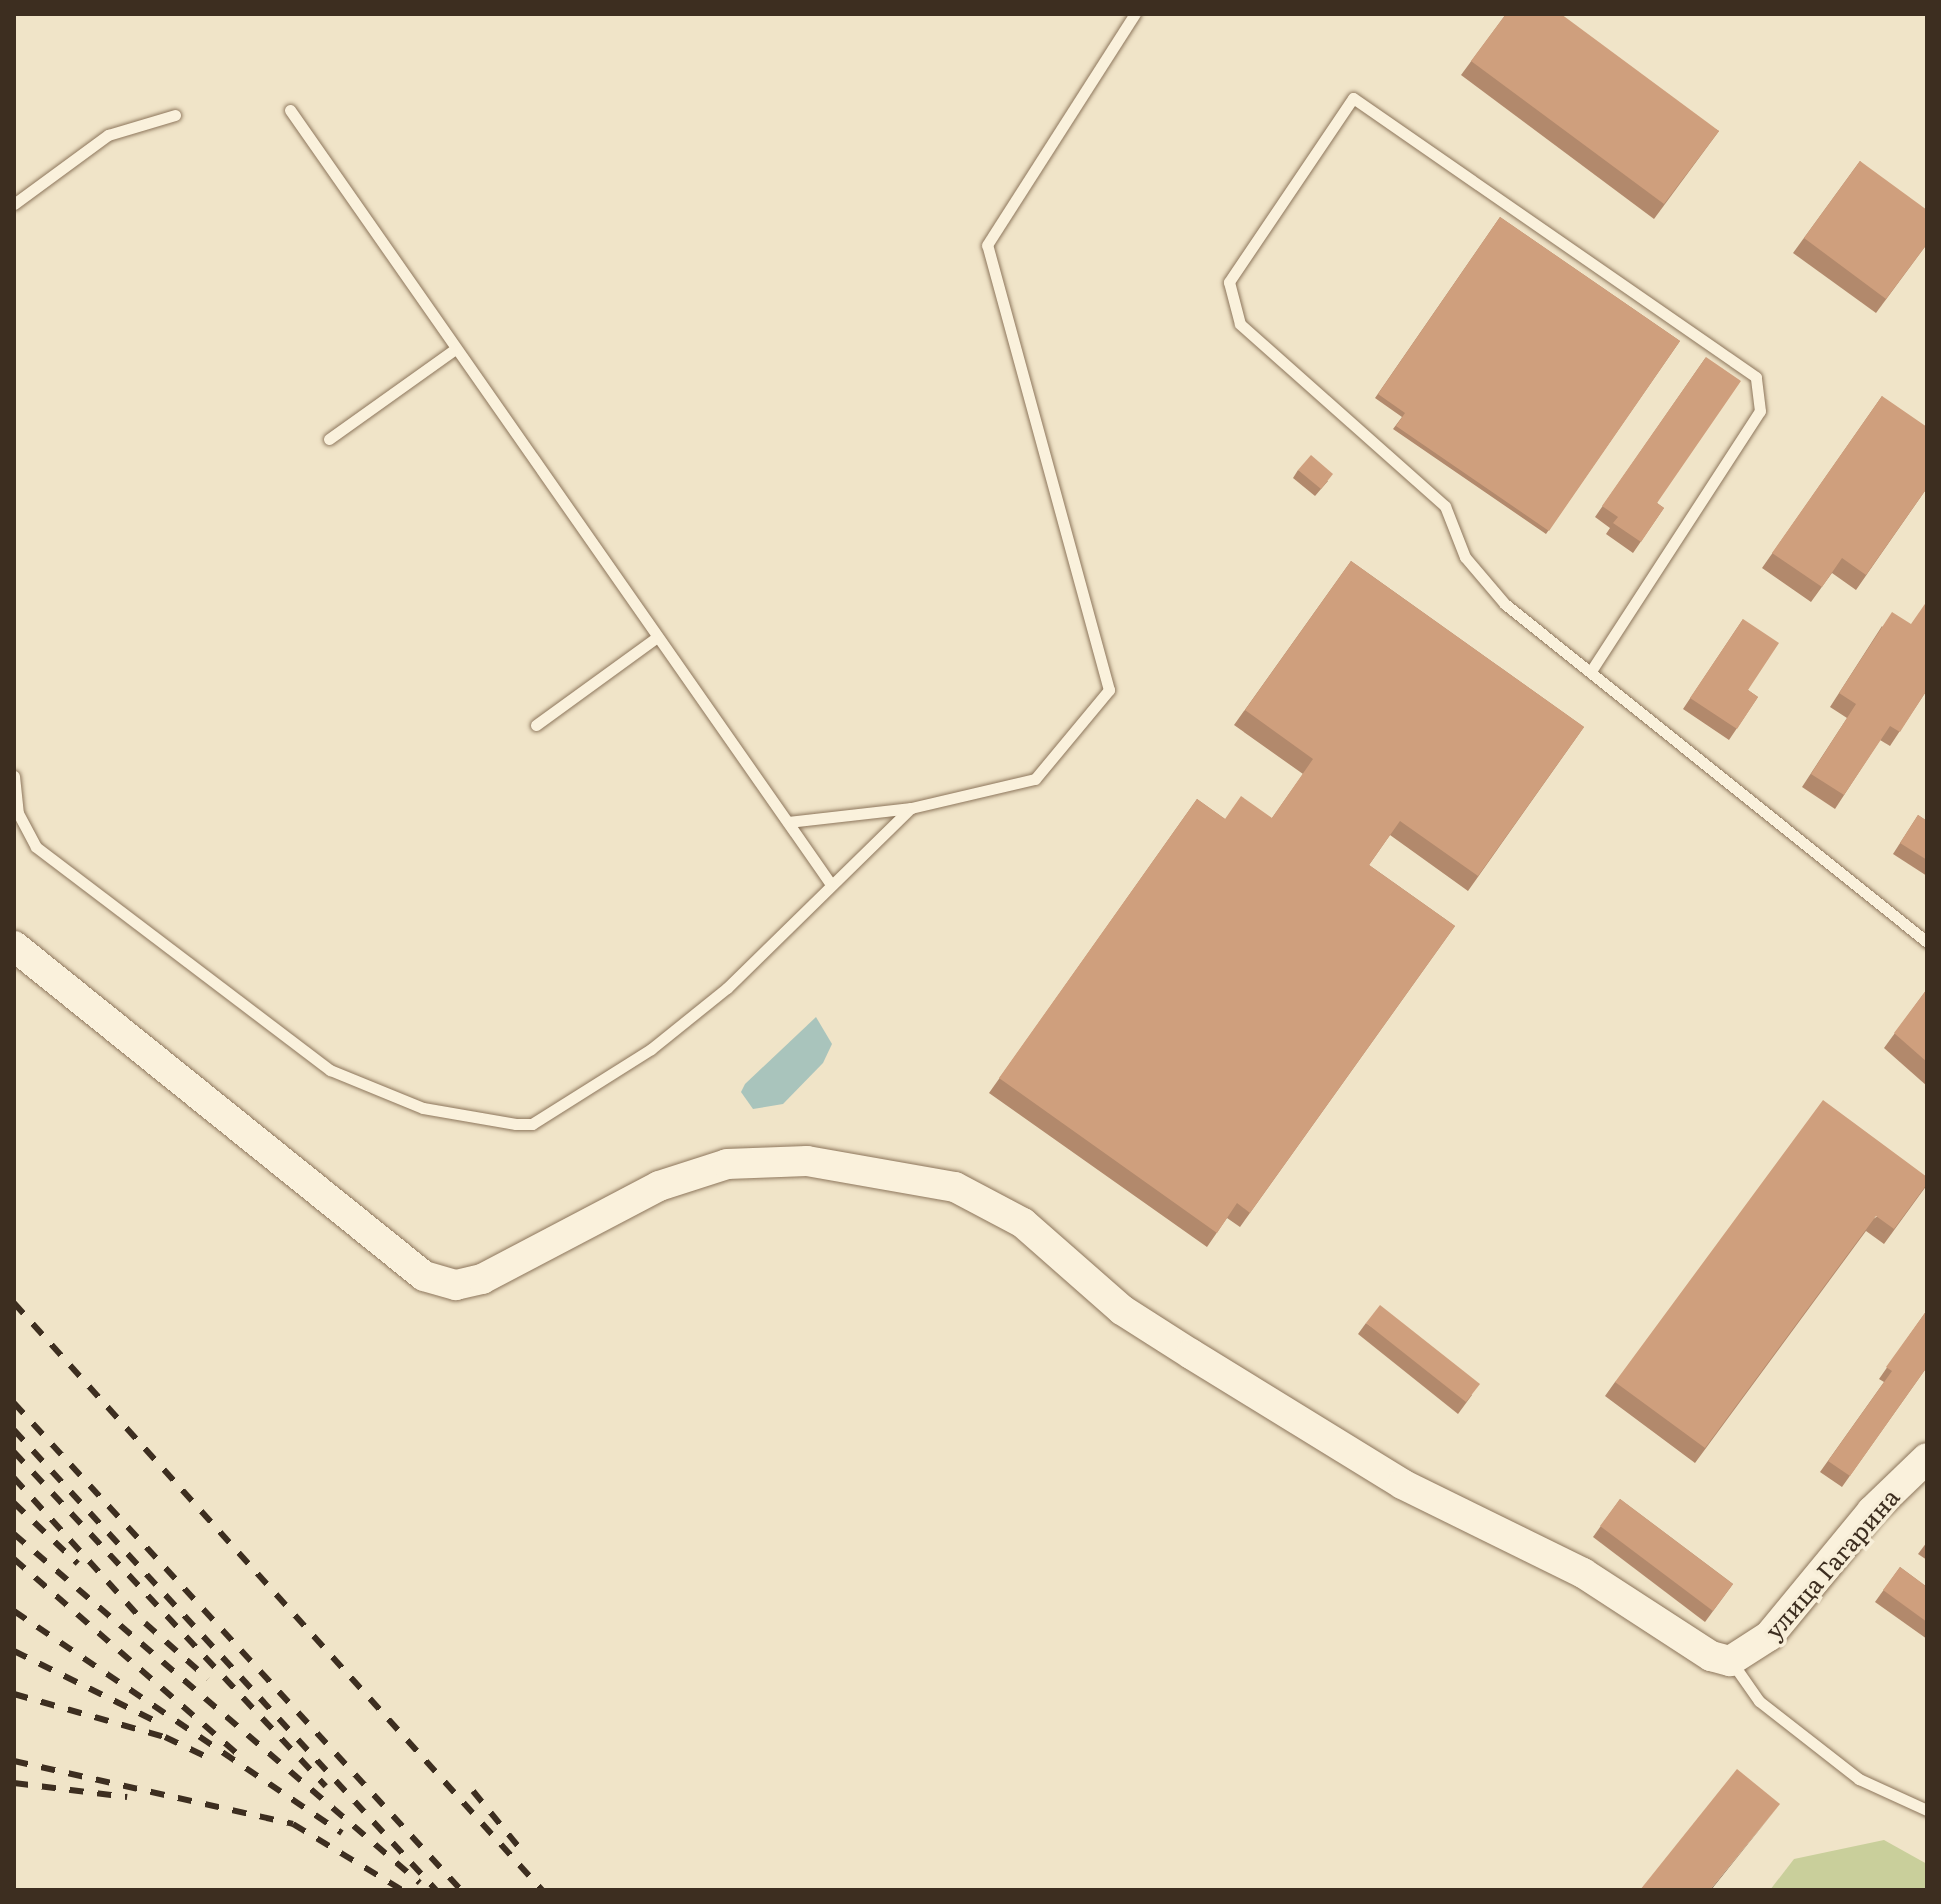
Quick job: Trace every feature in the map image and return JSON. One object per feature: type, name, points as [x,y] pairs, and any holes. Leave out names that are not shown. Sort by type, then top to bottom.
[{"type":"street","points":[[14,946],[424,1276],[456,1285],[482,1279],[659,1186],[727,1164],[807,1161],[955,1187],[1023,1223],[1122,1310],[1402,1484],[1521,1537],[1684,1645],[1730,1661]]},
{"type":"street","name":"улица Гагарина","points":[[1730,1661],[1769,1636],[1872,1511],[1927,1458]]},
{"type":"lane","points":[[788,822],[911,808],[1035,779],[1109,690],[987,245],[1135,14]]},
{"type":"lane","points":[[1591,671],[1760,411],[1756,377],[1353,98],[1229,282],[1240,324],[1445,506],[1465,557],[1505,604],[1927,942]]},
{"type":"lane","points":[[290,110],[830,883]]},
{"type":"lane","points":[[14,204],[108,135],[175,115]]},
{"type":"lane","points":[[329,439],[455,349]]},
{"type":"lane","points":[[536,725],[657,637]]},
{"type":"lane","points":[[14,776],[18,813],[54,864],[330,1070],[423,1108],[516,1124],[532,1124],[651,1049],[737,978],[830,883],[911,808]]},
{"type":"lane","points":[[1730,1661],[1759,1701],[1859,1779],[1927,1810]]},
{"type":"green space","points":[[1884,1840],[1927,1864],[1927,1890],[1770,1890],[1794,1859]]},
{"type":"water","points":[[816,1017],[832,1044],[823,1063],[783,1104],[753,1109],[741,1092],[745,1084]]},
{"type":"building","points":[[1506,14],[1561,14],[1719,131],[1664,204],[1471,61]]},
{"type":"building","points":[[1860,161],[1927,210],[1927,244],[1886,299],[1804,238]]},
{"type":"building","points":[[1500,217],[1680,341],[1549,531],[1396,426],[1405,413],[1378,394]]},
{"type":"building","points":[[1706,357],[1741,381],[1657,503],[1664,508],[1641,542],[1613,523],[1618,517],[1602,506]]},
{"type":"building","points":[[1882,396],[1927,427],[1927,488],[1866,575],[1842,558],[1822,587],[1772,553]]},
{"type":"building","points":[[1311,455],[1333,474],[1321,489],[1298,470]]},
{"type":"building","points":[[1351,561],[1584,727],[1478,876],[1400,821],[1369,865],[1455,926],[1250,1213],[1237,1203],[1217,1233],[999,1078],[1197,799],[1225,819],[1241,796],[1272,818],[1313,759],[1245,710]]},
{"type":"building","points":[[1927,601],[1927,690],[1900,732],[1890,726],[1844,795],[1811,774],[1856,704],[1839,693],[1892,612],[1911,624]]},
{"type":"building","points":[[1743,619],[1779,643],[1748,690],[1758,697],[1737,729],[1690,698]]},
{"type":"building","points":[[1918,815],[1927,821],[1927,860],[1900,843]]},
{"type":"building","points":[[1927,989],[1927,1062],[1894,1033]]},
{"type":"building","points":[[1823,1100],[1927,1177],[1927,1184],[1894,1229],[1876,1216],[1705,1448],[1615,1382]]},
{"type":"building","points":[[1380,1305],[1480,1384],[1466,1402],[1366,1323]]},
{"type":"building","points":[[1927,1310],[1927,1367],[1850,1476],[1828,1461],[1892,1371],[1886,1367]]},
{"type":"building","points":[[1620,1499],[1733,1584],[1713,1611],[1600,1526]]},
{"type":"building","points":[[1900,1567],[1927,1587],[1927,1622],[1883,1590]]},
{"type":"building","points":[[1737,1769],[1780,1804],[1710,1890],[1640,1890]]},
{"type":"railway","points":[[14,1303],[542,1890]]},
{"type":"railway","points":[[14,1403],[461,1890]]},
{"type":"railway","points":[[14,1430],[436,1890]]},
{"type":"railway","points":[[14,1452],[326,1786]]},
{"type":"railway","points":[[14,1478],[145,1623],[208,1679]]},
{"type":"railway","points":[[14,1503],[78,1564]]},
{"type":"railway","points":[[14,1534],[420,1883]]},
{"type":"railway","points":[[14,1559],[240,1756]]},
{"type":"railway","points":[[14,1611],[342,1833]]},
{"type":"railway","points":[[14,1651],[159,1723]]},
{"type":"railway","points":[[14,1694],[165,1737],[215,1761]]},
{"type":"railway","points":[[14,1761],[293,1824],[402,1890]]},
{"type":"railway","points":[[14,1783],[127,1797]]},
{"type":"railway","points":[[473,1791],[523,1852]]}]
